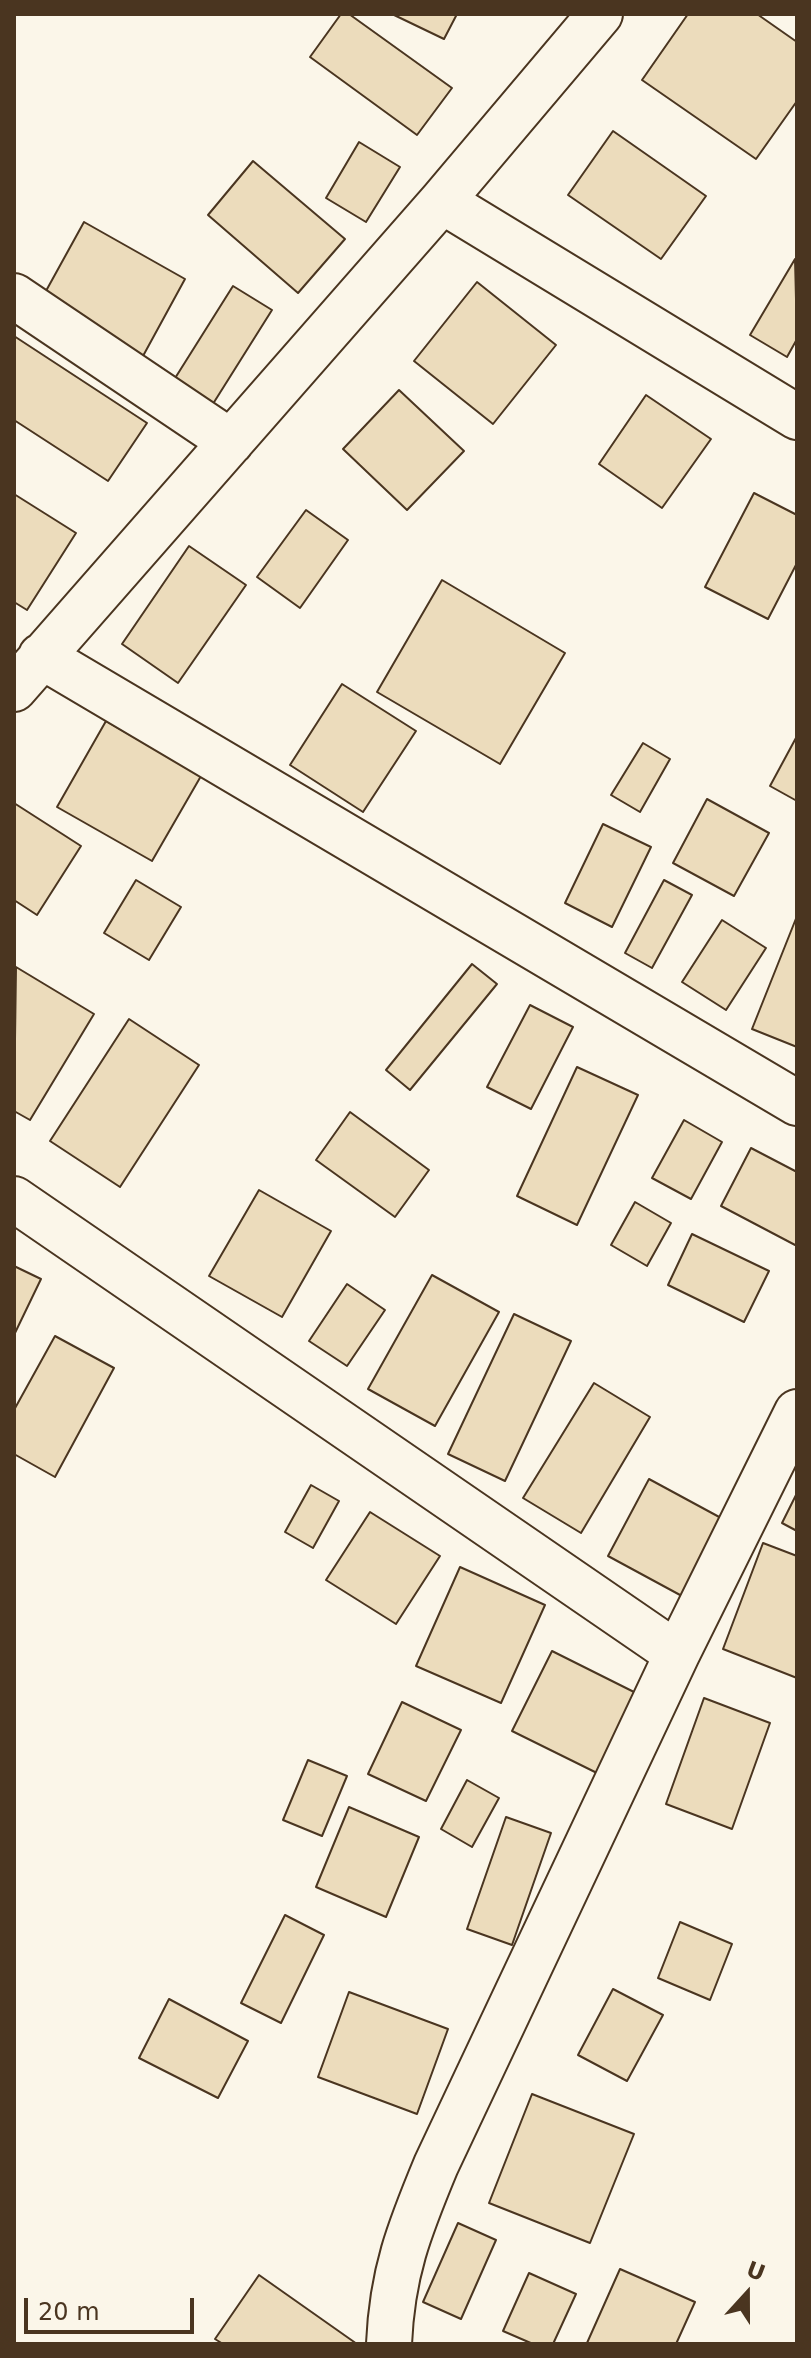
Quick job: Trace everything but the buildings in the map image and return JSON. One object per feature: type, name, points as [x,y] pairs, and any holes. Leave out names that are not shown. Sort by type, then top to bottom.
[{"type":"street","points":[[600,14],[442,201],[28,673],[797,1103]]},
{"type":"street","points":[[442,201],[797,417]]},
{"type":"street","points":[[14,296],[231,442]]},
{"type":"street","points":[[14,1199],[677,1654]]},
{"type":"street","points":[[389,2344],[390,2301],[397,2273],[410,2228],[436,2165],[677,1654],[797,1412]]}]
